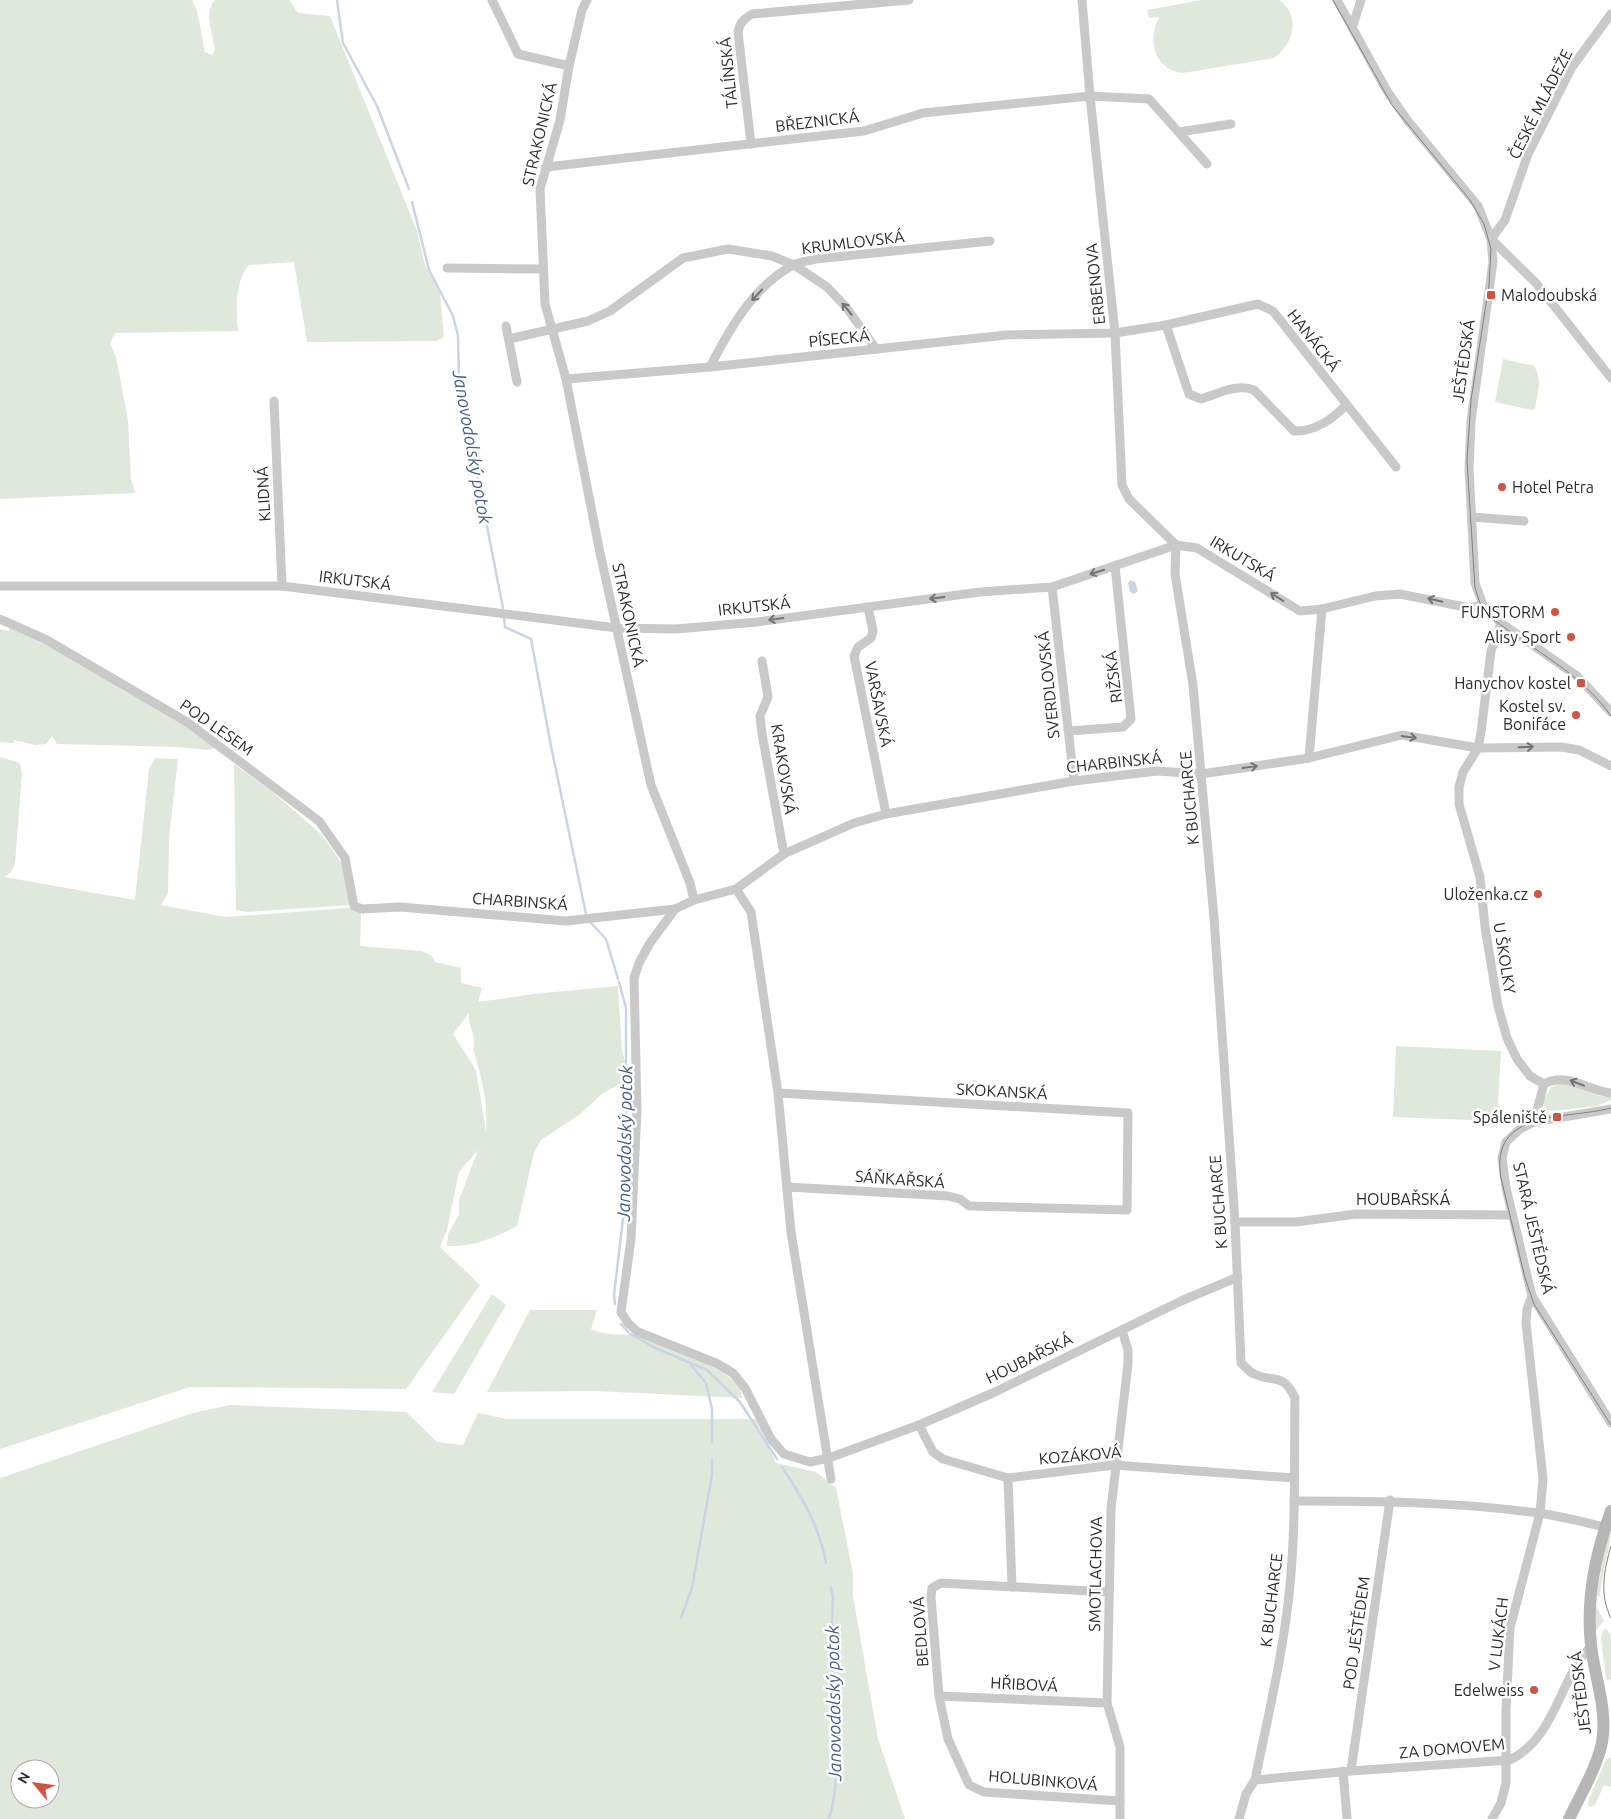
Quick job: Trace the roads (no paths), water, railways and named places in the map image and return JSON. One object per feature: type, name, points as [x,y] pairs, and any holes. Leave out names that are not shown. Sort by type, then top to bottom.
[{"type":"street","name":"STRAKONICKÁ","points":[[492,0],[518,54],[569,66]]},
{"type":"street","name":"STRAKONICKÁ","points":[[587,0],[582,10],[569,66],[560,120],[540,189],[545,304],[566,379],[651,785],[690,883],[694,900]]},
{"type":"street","name":"TÁLÍNSKÁ","points":[[751,144],[738,32],[739,25],[744,19],[752,14],[909,0]]},
{"type":"street","name":"ERBENOVA","points":[[1082,0],[1090,96],[1115,333],[1122,485],[1129,499],[1176,545]]},
{"type":"street","name":"JEŠTĚDSKÁ","points":[[1337,0],[1387,91],[1408,122],[1478,206],[1491,239],[1493,262],[1470,421],[1469,469],[1475,583],[1483,605],[1501,623],[1577,676],[1611,712]]},
{"type":"street","points":[[1352,28],[1361,0]]},
{"type":"street","name":"ČESKÉ MLÁDEŽE","points":[[1491,239],[1505,220],[1528,154],[1572,67],[1611,14]]},
{"type":"street","name":"BŘEZNICKÁ","points":[[546,167],[864,131],[923,113],[1090,96],[1149,99],[1207,164]]},
{"type":"street","points":[[1179,132],[1230,124]]},
{"type":"street","points":[[1491,239],[1536,283],[1611,378]]},
{"type":"street","name":"KRUMLOVSKÁ","points":[[710,367],[729,330],[744,309],[762,290],[794,265],[816,259],[990,241]]},
{"type":"street","points":[[509,339],[552,331],[588,321],[610,311],[683,258],[728,249],[772,256],[794,265],[827,287],[846,307],[876,348]]},
{"type":"street","points":[[447,268],[543,270]]},
{"type":"street","name":"HANÁCKÁ","points":[[1115,333],[1166,325],[1243,306],[1258,304],[1266,307],[1273,311],[1396,467]]},
{"type":"street","points":[[1166,325],[1189,394],[1196,398],[1202,399],[1240,387],[1248,388],[1254,390],[1294,431],[1301,432],[1333,419],[1346,405]]},
{"type":"street","points":[[506,326],[517,382]]},
{"type":"street","name":"PÍSECKÁ","points":[[566,379],[710,367],[1006,335],[1115,333]]},
{"type":"street","name":"KLIDNÁ","points":[[274,401],[282,586]]},
{"type":"street","points":[[1472,517],[1524,521]]},
{"type":"street","name":"IRKUTSKÁ","points":[[0,586],[282,586],[617,628],[676,629],[757,622],[980,592],[1052,587],[1176,545],[1197,548],[1300,611],[1322,609],[1375,596],[1400,594],[1470,608],[1483,605]]},
{"type":"street","name":"K BUCHARCE","points":[[1176,545],[1175,574],[1194,685],[1214,918],[1235,1222],[1242,1363],[1254,1374],[1279,1378],[1290,1386],[1295,1398],[1294,1501],[1290,1585],[1277,1671],[1255,1780],[1246,1794],[1239,1819]]},
{"type":"street","name":"RIŽSKÁ","points":[[1068,731],[1123,727],[1132,719],[1115,566]]},
{"type":"street","name":"SVERDLOVSKÁ","points":[[1052,587],[1074,781]]},
{"type":"street","name":"VARŠAVSKÁ","points":[[868,607],[873,631],[871,638],[858,647],[854,656],[886,814]]},
{"type":"street","points":[[1309,758],[1322,609]]},
{"type":"street","name":"POD LESEM","points":[[0,619],[45,639],[187,722],[319,821],[345,858],[352,901],[354,906],[362,909]]},
{"type":"street","name":"U ŠKOLKY","points":[[1501,623],[1491,651],[1478,748],[1462,772],[1458,787],[1459,804],[1480,876],[1485,927],[1498,1006],[1507,1038],[1517,1059],[1530,1076],[1544,1084]]},
{"type":"street","name":"KRAKOVSKÁ","points":[[762,661],[768,697],[760,716],[762,734],[784,854]]},
{"type":"street","name":"CHARBINSKÁ","points":[[362,909],[400,907],[566,920],[675,909],[694,900],[736,890],[784,854],[854,823],[886,814],[1074,781],[1158,771],[1202,774],[1309,758],[1402,735],[1478,748],[1561,747],[1579,750],[1611,766]]},
{"type":"street","points":[[736,890],[750,912],[778,1092],[791,1232],[831,1479]]},
{"type":"street","name":"HOUBAŘSKÁ","points":[[675,909],[650,943],[639,963],[634,978],[637,1109],[631,1239],[621,1312],[628,1323],[638,1332],[716,1363],[732,1373],[744,1388],[771,1439],[784,1454],[810,1462],[829,1458],[919,1425],[995,1392],[1122,1330],[1238,1277]]},
{"type":"street","points":[[1534,1122],[1544,1084],[1553,1079],[1570,1080],[1595,1090],[1611,1093]]},
{"type":"street","name":"SKOKANSKÁ","points":[[778,1092],[1128,1113],[1127,1210]]},
{"type":"street","name":"STARÁ JEŠTĚDSKÁ","points":[[1611,1109],[1534,1122],[1520,1129],[1506,1142],[1502,1158],[1512,1215],[1532,1296],[1611,1423]]},
{"type":"street","name":"SÁŇKAŘSKÁ","points":[[787,1187],[948,1196],[960,1199],[969,1206],[1127,1210]]},
{"type":"street","name":"HOUBAŘSKÁ","points":[[1235,1222],[1296,1222],[1356,1214],[1512,1215]]},
{"type":"street","name":"V LUKÁCH","points":[[1492,1819],[1501,1803],[1506,1783],[1506,1710],[1510,1628],[1540,1513],[1543,1480],[1526,1323],[1527,1309],[1532,1296]]},
{"type":"street","name":"SMOTLACHOVA","points":[[1120,1819],[1120,1747],[1107,1703],[1114,1465],[1128,1364],[1128,1350],[1122,1330]]},
{"type":"street","name":"KOZÁKOVÁ","points":[[919,1425],[933,1452],[943,1459],[1008,1478],[1114,1465],[1294,1478]]},
{"type":"street","points":[[1008,1478],[1012,1587]]},
{"type":"street","points":[[1294,1501],[1390,1500],[1540,1513],[1605,1527]]},
{"type":"street","name":"POD JEŠTĚDEM","points":[[1347,1819],[1347,1771],[1390,1500]]},
{"type":"street","name":"JEŠTĚDSKÁ","points":[[1569,1819],[1599,1753],[1603,1737],[1601,1705],[1591,1646],[1591,1596],[1594,1571],[1611,1511]]},
{"type":"street","name":"BEDLOVÁ","points":[[939,1696],[931,1597],[932,1588],[941,1583],[1109,1592]]},
{"type":"street","name":"ZA DOMOVEM","points":[[1255,1780],[1347,1771],[1506,1761],[1523,1754],[1535,1742],[1546,1726],[1582,1656],[1591,1646]]},
{"type":"street","name":"HŘIBOVÁ","points":[[939,1696],[1107,1703]]},
{"type":"street","name":"HOLUBINKOVÁ","points":[[939,1696],[948,1739],[969,1785],[984,1792],[1120,1801]]},
{"type":"water","points":[[1131,580],[1135,582],[1138,591],[1134,594],[1130,592],[1128,583]]},
{"type":"waterway","name":"Janovodolský potok","points":[[337,0],[343,43],[377,106],[409,189]]},
{"type":"waterway","name":"Janovodolský potok","points":[[412,202],[429,270],[453,316],[458,336],[459,383],[503,608]]},
{"type":"waterway","name":"Janovodolský potok","points":[[504,616],[505,627],[531,639],[586,914]]},
{"type":"waterway","name":"Janovodolský potok","points":[[590,922],[606,939],[618,979]]},
{"type":"waterway","name":"Janovodolský potok","points":[[615,1304],[614,1295],[626,1193],[626,1008],[619,982]]},
{"type":"waterway","name":"Janovodolský potok","points":[[621,1324],[629,1333],[653,1347],[707,1370],[740,1402],[777,1459]]},
{"type":"waterway","points":[[691,1365],[706,1383],[712,1409],[712,1442]]},
{"type":"waterway","points":[[681,1618],[692,1588],[712,1475],[712,1459]]},
{"type":"waterway","name":"Janovodolský potok","points":[[782,1467],[815,1525],[826,1563]]},
{"type":"waterway","name":"Janovodolský potok","points":[[829,1819],[836,1782],[831,1652],[833,1598],[831,1587]]},
{"type":"tram line","points":[[1333,0],[1392,105],[1470,200],[1484,224],[1491,249],[1489,285],[1471,400],[1467,460],[1475,588],[1480,603],[1493,619],[1556,663],[1586,687],[1611,716]]},
{"type":"tram line","points":[[1611,1108],[1535,1121],[1519,1128],[1507,1139],[1500,1155],[1501,1178],[1525,1278],[1534,1304],[1611,1425]]},
{"type":"tram line","points":[[1611,1546],[1604,1582],[1605,1600],[1611,1618]]},
{"type":"place","name":"Malodoubská","points":[[1491,295]]},
{"type":"place","name":"Hotel Petra","points":[[1502,487]]},
{"type":"place","name":"FUNSTORM","points":[[1555,612]]},
{"type":"place","name":"Alisy Sport","points":[[1571,637]]},
{"type":"place","name":"Hanychov kostel","points":[[1581,683]]},
{"type":"place","name":"Kostel sv. Bonifáce","points":[[1576,715]]},
{"type":"place","name":"Uloženka.cz","points":[[1538,894]]},
{"type":"place","name":"Spáleniště","points":[[1557,1117]]},
{"type":"place","name":"Edelweiss","points":[[1534,1690]]}]
